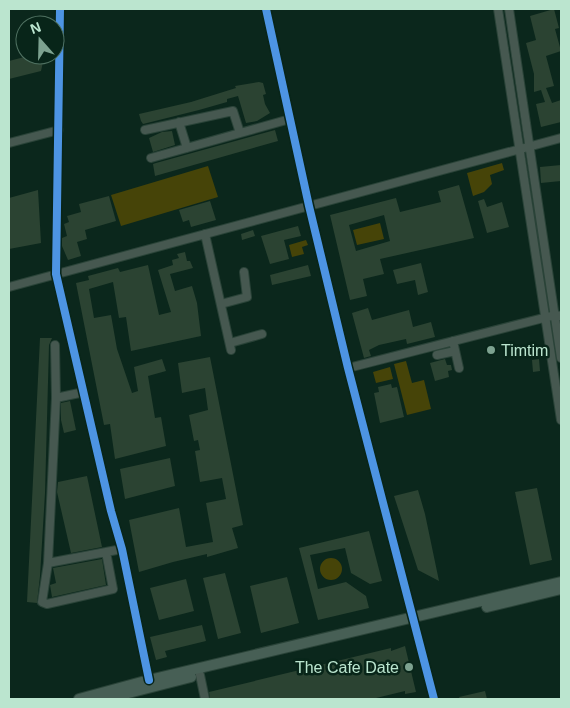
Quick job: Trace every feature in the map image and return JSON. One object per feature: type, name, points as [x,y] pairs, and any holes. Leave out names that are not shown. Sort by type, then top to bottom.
[{"type":"main road","points":[[105,699],[561,583]]},
{"type":"main road","points":[[79,699],[149,680],[414,621]]},
{"type":"street","points":[[60,9],[56,274],[111,510],[122,549],[149,680]]},
{"type":"street","points":[[266,9],[309,206],[348,368],[434,699]]},
{"type":"street","points":[[498,9],[561,420]]},
{"type":"street","points":[[509,9],[558,316],[561,358]]},
{"type":"street","points":[[145,130],[233,111],[240,134]]},
{"type":"street","points":[[151,158],[290,119]]},
{"type":"street","points":[[179,122],[187,148]]},
{"type":"street","points":[[9,143],[59,130]]},
{"type":"street","points":[[9,287],[561,138]]},
{"type":"street","points":[[205,234],[230,347],[262,334]]},
{"type":"street","points":[[221,304],[247,297],[244,272]]},
{"type":"street","points":[[348,368],[558,316]]},
{"type":"street","points":[[453,341],[459,368]]},
{"type":"street","points":[[55,344],[56,398],[48,563],[42,602],[47,604],[113,589],[106,552]]},
{"type":"street","points":[[437,355],[455,351]]},
{"type":"street","points":[[56,398],[84,392]]},
{"type":"street","points":[[48,563],[122,549]]},
{"type":"street","points":[[200,675],[205,699]]},
{"type":"shaded area","points":[[502,163],[504,170],[490,175],[492,184],[484,192],[473,196],[467,173]]},
{"type":"shaded area","points":[[208,166],[218,197],[121,226],[111,195]]},
{"type":"shaded area","points":[[380,223],[384,239],[357,245],[353,230]]},
{"type":"shaded area","points":[[306,240],[308,245],[302,247],[304,254],[292,257],[289,245]]},
{"type":"shaded area","points":[[406,361],[412,383],[424,380],[431,409],[407,415],[394,364]]},
{"type":"shaded area","points":[[390,367],[393,379],[376,383],[373,372]]},
{"type":"shaded area","points":[[331,558],[339,561],[342,569],[339,577],[331,580],[323,577],[320,569],[323,561]]},
{"type":"building","points":[[554,9],[559,28],[555,29],[561,51],[546,56],[554,86],[546,88],[552,103],[561,100],[561,122],[541,127],[536,104],[545,102],[541,90],[534,92],[534,74],[526,43],[536,40],[530,16]]},
{"type":"building","points":[[15,59],[15,65],[42,65],[41,71],[9,79],[9,61]]},
{"type":"building","points":[[263,83],[266,94],[263,95],[265,104],[270,113],[257,121],[246,123],[238,96],[227,99],[227,102],[199,110],[143,124],[141,121],[139,114],[191,102],[236,88],[235,86]]},
{"type":"building","points":[[275,130],[278,141],[155,176],[153,164]]},
{"type":"building","points":[[172,131],[175,145],[153,152],[149,138],[162,132]]},
{"type":"building","points":[[561,165],[561,181],[541,183],[540,167]]},
{"type":"building","points":[[459,185],[474,238],[380,259],[384,274],[363,279],[367,296],[350,300],[330,215],[396,198],[400,212],[441,202],[438,191]],"holes":[[[384,215],[390,241],[356,251],[349,225]]]},
{"type":"building","points":[[38,190],[41,243],[9,249],[9,198]]},
{"type":"building","points":[[109,196],[116,221],[85,230],[87,239],[77,242],[81,256],[68,260],[62,246],[62,238],[67,236],[64,224],[69,222],[67,216],[81,212],[79,204]]},
{"type":"building","points":[[484,199],[487,207],[502,202],[509,227],[487,233],[478,201]]},
{"type":"building","points":[[210,201],[216,220],[191,227],[189,220],[183,222],[179,210]]},
{"type":"building","points":[[298,226],[301,236],[284,240],[289,259],[270,264],[261,236]]},
{"type":"building","points":[[253,230],[255,236],[242,240],[241,234]]},
{"type":"building","points":[[185,252],[187,261],[190,261],[193,268],[170,274],[175,291],[192,286],[197,303],[201,336],[131,351],[126,317],[119,318],[113,282],[89,289],[94,318],[111,315],[117,349],[132,393],[138,391],[134,367],[162,359],[166,371],[148,376],[155,418],[161,417],[166,446],[115,459],[110,424],[104,425],[76,283],[89,280],[88,276],[118,268],[120,272],[148,265],[159,315],[171,312],[158,270],[173,265],[172,260],[179,258],[177,254]]},
{"type":"building","points":[[421,263],[428,292],[418,295],[415,280],[397,284],[393,270]]},
{"type":"building","points":[[308,265],[311,276],[272,285],[270,275]]},
{"type":"building","points":[[368,308],[372,320],[409,310],[413,327],[431,322],[435,337],[407,344],[406,339],[379,345],[369,350],[371,356],[364,358],[352,313]]},
{"type":"building","points":[[40,338],[52,338],[49,345],[45,493],[37,603],[27,602]]},
{"type":"building","points":[[210,357],[243,525],[232,528],[238,548],[207,557],[207,554],[173,562],[139,572],[129,520],[179,508],[186,547],[213,542],[206,503],[226,499],[222,478],[200,482],[195,451],[200,450],[198,440],[194,441],[189,415],[208,410],[205,388],[182,393],[178,363]]},
{"type":"building","points":[[445,359],[447,365],[451,365],[452,370],[448,371],[449,377],[435,381],[430,363]]},
{"type":"building","points":[[539,359],[540,371],[533,372],[532,360]]},
{"type":"building","points":[[391,384],[392,388],[397,387],[404,417],[380,423],[374,393],[379,392],[378,387]]},
{"type":"building","points":[[70,401],[76,430],[64,433],[61,420],[61,403]]},
{"type":"building","points":[[170,458],[175,486],[125,499],[120,469]]},
{"type":"building","points":[[87,476],[102,547],[71,553],[57,492],[58,482]]},
{"type":"building","points":[[537,488],[552,560],[530,565],[515,492]]},
{"type":"building","points":[[418,490],[439,581],[418,570],[394,496]]},
{"type":"building","points":[[369,531],[382,581],[370,584],[351,573],[345,548],[310,555],[318,589],[346,582],[366,596],[369,608],[318,620],[299,548]]},
{"type":"building","points":[[102,559],[106,585],[52,597],[50,585],[56,583],[53,568]]},
{"type":"building","points":[[225,573],[241,633],[218,639],[203,578]]},
{"type":"building","points":[[287,577],[299,623],[261,633],[250,586]]},
{"type":"building","points":[[186,579],[194,611],[159,620],[150,588]]},
{"type":"building","points":[[202,625],[206,641],[165,651],[167,657],[156,660],[150,637]]},
{"type":"building","points":[[405,646],[416,692],[405,694],[405,691],[372,699],[210,699],[209,692],[391,648],[391,651]]},
{"type":"building","points":[[485,691],[487,699],[460,699],[459,697]]},
{"type":"cycle path","points":[[60,9],[56,274],[111,511],[122,549],[149,680]]},
{"type":"cycle path","points":[[266,9],[309,206],[348,368],[434,699]]},
{"type":"place","name":"Timtim","points":[[491,350]]},
{"type":"place","name":"The Cafe Date","points":[[409,667]]}]
